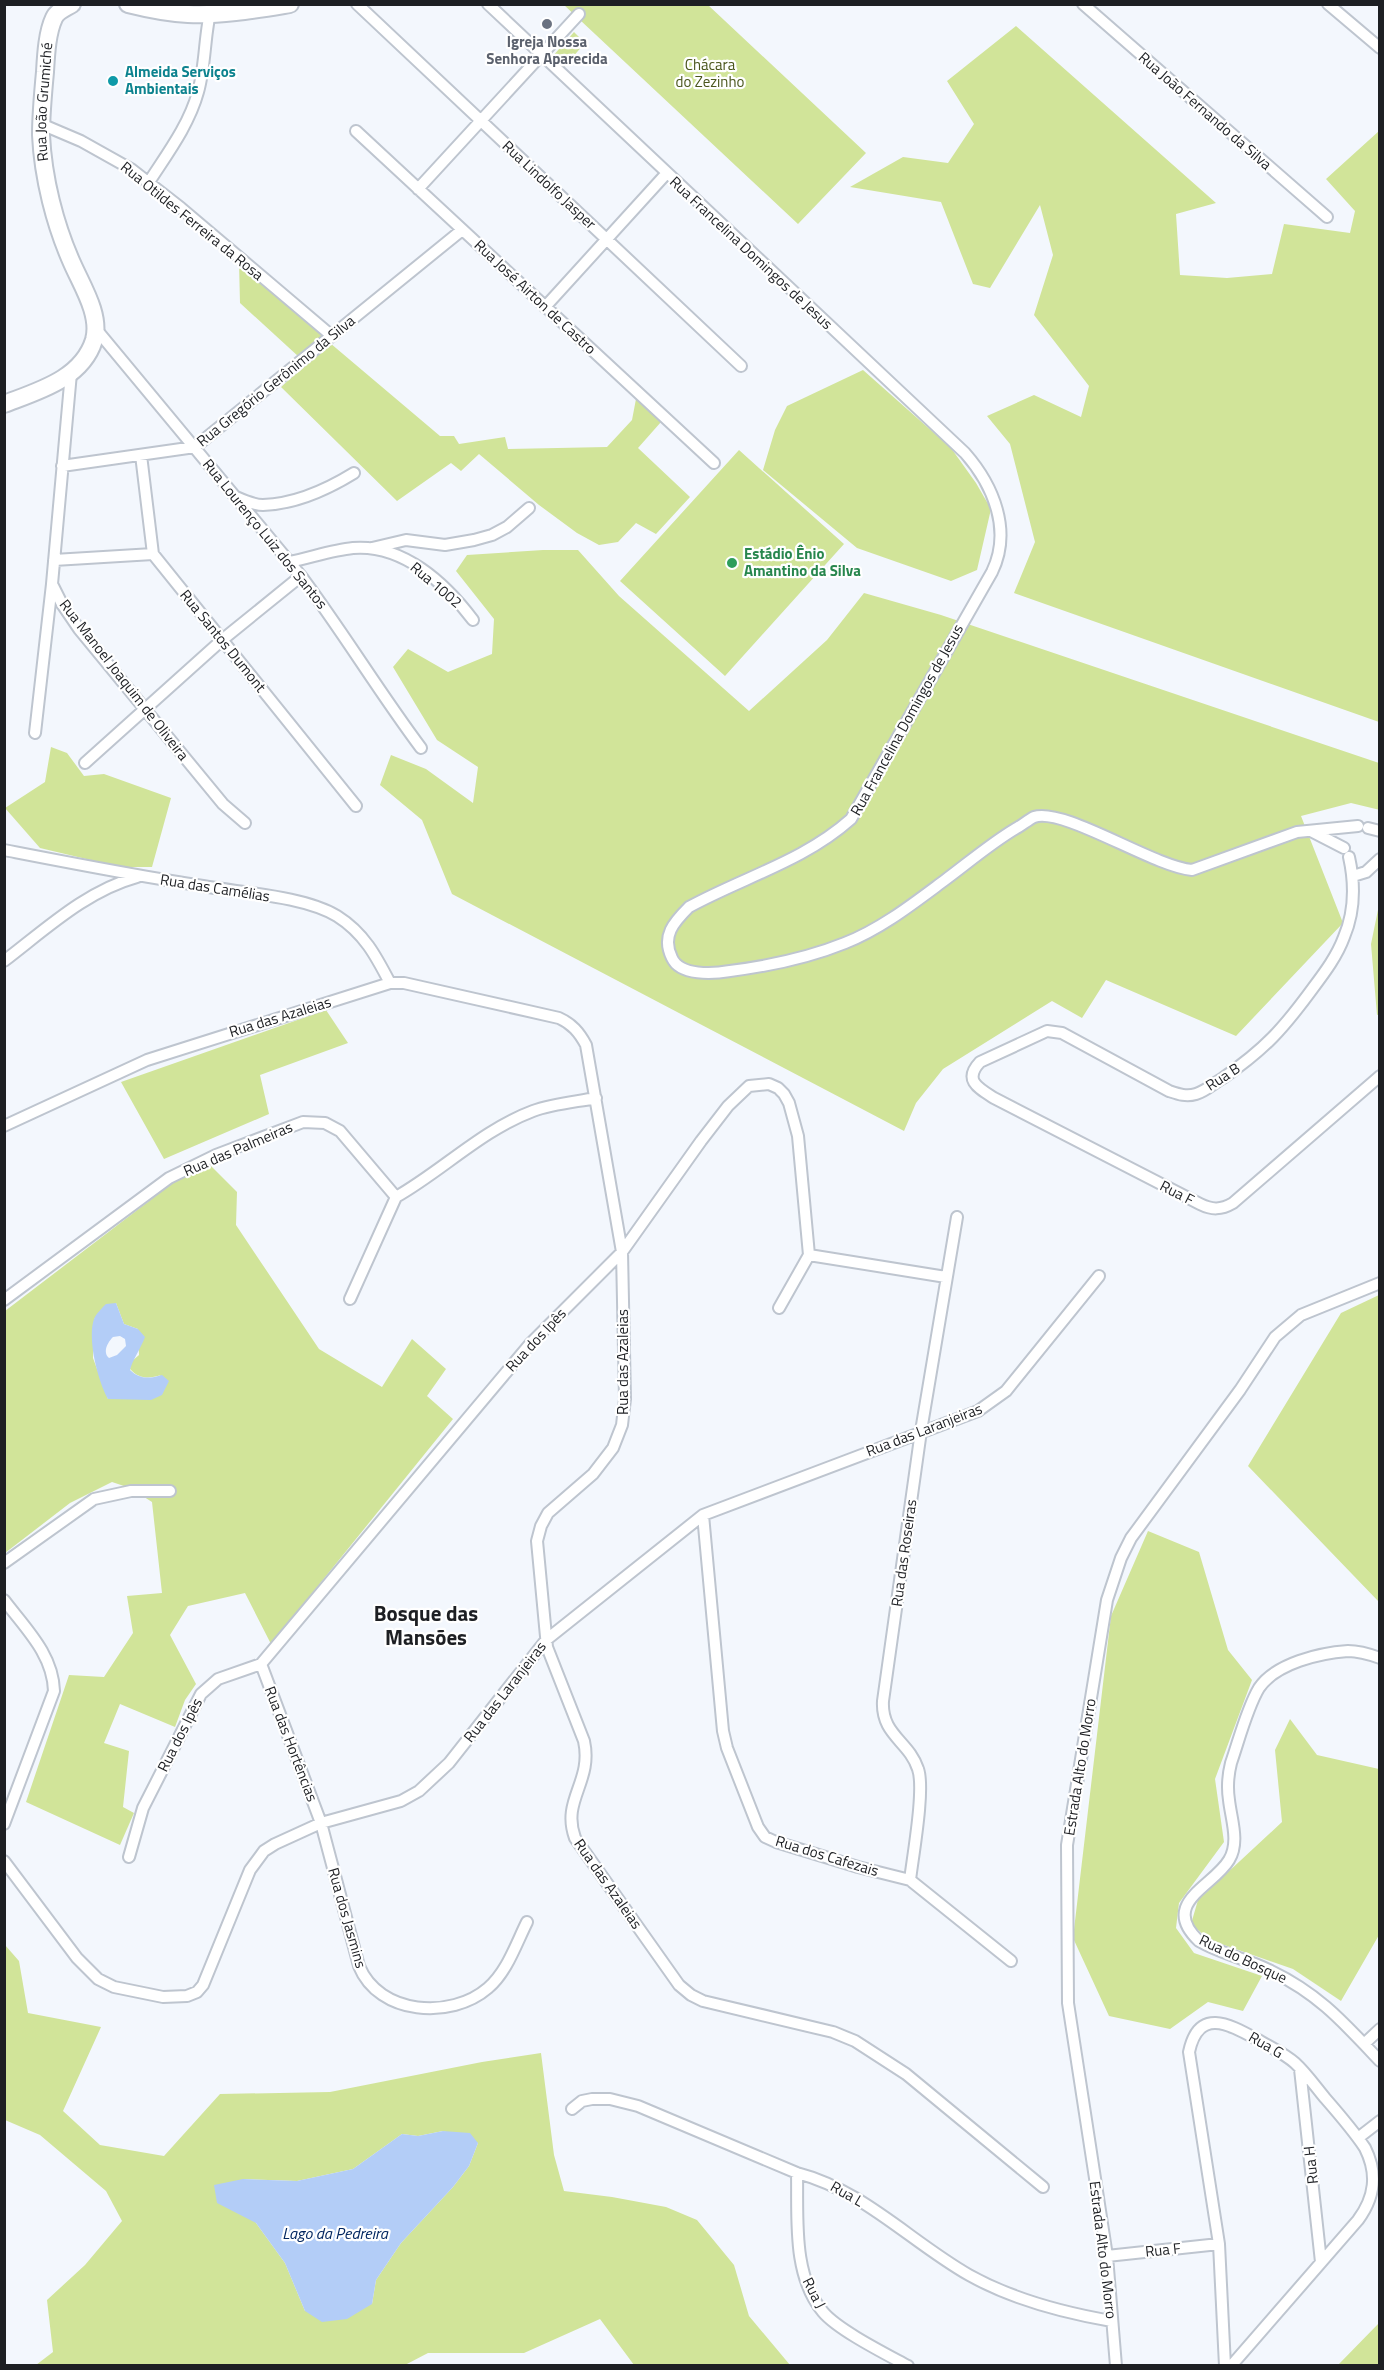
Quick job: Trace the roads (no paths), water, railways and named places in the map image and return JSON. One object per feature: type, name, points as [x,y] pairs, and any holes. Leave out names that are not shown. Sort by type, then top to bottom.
[{"type":"main road","name":"Rua João Grumiché","points":[[72,4],[58,12],[54,18],[46,57],[41,124],[44,163],[61,234],[93,313],[96,329]]},
{"type":"main road","points":[[128,4],[191,15],[211,9],[246,11],[290,4]]},
{"type":"main road","points":[[4,404],[38,391],[71,373],[90,350],[96,329]]},
{"type":"street","name":"Rua Lindolfo Jasper","points":[[357,4],[741,366]]},
{"type":"street","name":"Rua Francelina Domingos de Jesus","points":[[488,4],[965,453],[980,472],[991,494],[1001,525],[1000,553],[992,572],[851,819],[833,836],[796,858],[689,907],[676,921],[667,936],[668,951],[675,964],[688,970],[714,974],[798,960],[846,943],[885,923],[1001,838],[1034,817],[1049,815],[1069,821],[1158,861],[1192,870],[1297,832],[1320,828],[1368,828]]},
{"type":"street","name":"Rua João Fernando da Silva","points":[[1083,4],[1327,217]]},
{"type":"street","points":[[1328,4],[1380,48]]},
{"type":"street","points":[[149,182],[195,104],[202,75],[211,9]]},
{"type":"street","points":[[418,189],[579,14]]},
{"type":"street","name":"Rua Otildes Ferreira da Rosa","points":[[41,124],[112,157],[149,182],[332,336]]},
{"type":"street","name":"Rua José Airton de Castro","points":[[356,131],[714,463]]},
{"type":"street","points":[[545,307],[666,174]]},
{"type":"street","name":"Rua Gregório Gerônimo da Silva","points":[[62,466],[195,447],[462,230]]},
{"type":"street","name":"Rua Lourenço Luiz dos Santos","points":[[96,329],[301,576],[421,748]]},
{"type":"street","name":"Rua Manoel Joaquim de Oliveira","points":[[71,373],[52,584],[62,604],[80,629],[223,804],[245,823]]},
{"type":"street","points":[[54,560],[153,554],[141,455]]},
{"type":"street","points":[[236,497],[256,504],[278,503],[321,490],[354,473]]},
{"type":"street","points":[[369,548],[406,540],[445,544],[474,540],[500,531],[529,508]]},
{"type":"street","name":"Rua 1002","points":[[289,562],[344,550],[369,548],[390,553],[415,564],[453,597],[473,620]]},
{"type":"street","name":"Rua Santos Dumont","points":[[153,554],[356,806]]},
{"type":"street","points":[[86,763],[222,640],[301,576]]},
{"type":"street","points":[[35,733],[52,584]]},
{"type":"street","name":"Rua B","points":[[980,1062],[1047,1031],[1062,1033],[1169,1091],[1184,1096],[1205,1089],[1253,1057],[1288,1022],[1331,963],[1345,937],[1352,913],[1353,876],[1347,852],[1311,831]]},
{"type":"street","name":"Rua das Camélias","points":[[4,850],[140,876],[289,900],[324,909],[348,923],[365,939],[390,983]]},
{"type":"street","points":[[1353,876],[1366,872],[1380,859]]},
{"type":"street","points":[[4,961],[105,887],[140,876]]},
{"type":"street","name":"Rua das Azaleias","points":[[4,1126],[147,1060],[390,983],[404,983],[559,1018],[570,1023],[580,1033],[586,1045],[622,1252],[625,1399],[622,1425],[613,1448],[593,1474],[548,1513],[537,1541],[546,1640],[550,1660],[584,1741],[587,1756],[583,1779],[570,1816],[575,1838],[679,1985],[691,1995],[703,2001],[833,2032],[855,2041],[906,2074],[1043,2187]]},
{"type":"street","name":"Rua F","points":[[980,1062],[973,1070],[972,1078],[977,1088],[1210,1209],[1223,1209],[1233,1203],[1380,1076]]},
{"type":"street","name":"Rua dos Ipês","points":[[129,1857],[143,1808],[201,1694],[218,1679],[261,1664],[530,1344],[622,1252],[701,1141],[728,1106],[749,1086],[769,1084],[784,1094],[798,1136],[809,1255]]},
{"type":"street","points":[[350,1299],[396,1197],[519,1117],[535,1110],[596,1098]]},
{"type":"street","name":"Rua das Palmeiras","points":[[4,1300],[169,1178],[216,1155],[303,1122],[325,1123],[340,1131],[396,1197]]},
{"type":"street","name":"Rua das Roseiras","points":[[910,1880],[920,1793],[919,1770],[890,1730],[883,1713],[921,1431],[957,1217]]},
{"type":"street","points":[[779,1308],[809,1255],[946,1276]]},
{"type":"street","name":"Rua das Laranjeiras","points":[[4,1861],[81,1963],[98,1979],[114,1986],[163,1997],[187,1996],[196,1992],[203,1985],[250,1870],[257,1859],[275,1844],[321,1823],[401,1801],[432,1781],[449,1763],[546,1640],[703,1515],[978,1411],[995,1401],[1016,1380],[1099,1276]]},
{"type":"street","name":"Estrada Alto do Morro","points":[[1116,2366],[1107,2256],[1068,2003],[1067,1845],[1112,1580],[1131,1538],[1240,1390],[1275,1337],[1301,1315],[1380,1283]]},
{"type":"street","points":[[4,1563],[94,1499],[131,1491],[170,1491]]},
{"type":"street","name":"Rua dos Cafezais","points":[[703,1515],[723,1731],[727,1748],[758,1827],[765,1837],[776,1842],[910,1880],[1011,1961]]},
{"type":"street","points":[[4,1599],[48,1661],[53,1676],[54,1691],[4,1824]]},
{"type":"street","name":"Rua do Bosque","points":[[1380,1658],[1367,1653],[1350,1651],[1311,1658],[1293,1664],[1275,1674],[1258,1690],[1228,1776],[1234,1848],[1229,1860],[1188,1902],[1185,1913],[1186,1924],[1191,1934],[1199,1941],[1270,1970],[1297,1985],[1326,2005],[1380,2061]]},
{"type":"street","name":"Rua das Hortências","points":[[261,1664],[321,1823]]},
{"type":"street","name":"Rua dos Jasmins","points":[[321,1823],[364,1978],[379,1993],[392,2000],[420,2008],[444,2009],[477,1997],[494,1983],[505,1967],[528,1922]]},
{"type":"street","name":"Rua G","points":[[1225,2366],[1219,2244],[1190,2064],[1191,2041],[1205,2025],[1224,2023],[1285,2055],[1300,2068],[1358,2138],[1371,2160],[1374,2181],[1372,2196],[1358,2220],[1231,2366]]},
{"type":"street","points":[[1364,2044],[1380,2029]]},
{"type":"street","name":"Rua H","points":[[1300,2068],[1322,2262]]},
{"type":"street","name":"Rua L","points":[[572,2109],[582,2101],[592,2099],[609,2099],[638,2106],[797,2174],[821,2180],[848,2193],[981,2281],[1048,2306],[1112,2322]]},
{"type":"street","points":[[1358,2138],[1380,2121]]},
{"type":"street","name":"Rua J","points":[[797,2174],[801,2261],[804,2277],[823,2313],[840,2326],[909,2366]]},
{"type":"street","name":"Rua F","points":[[1107,2256],[1219,2244]]},
{"type":"water","points":[[116,1303],[124,1324],[138,1329],[145,1337],[130,1370],[144,1377],[162,1375],[169,1381],[162,1395],[151,1400],[108,1399],[97,1371],[92,1337],[94,1319],[106,1304]],"holes":[[[120,1336],[125,1339],[126,1346],[117,1355],[109,1358],[106,1350],[111,1339]]]},
{"type":"water","name":"Lago da Pedreira","points":[[443,2131],[470,2133],[478,2143],[469,2166],[453,2187],[401,2243],[376,2280],[372,2304],[347,2319],[322,2322],[305,2311],[285,2263],[256,2223],[217,2203],[214,2185],[243,2179],[297,2181],[353,2169],[402,2134],[418,2136]]},
{"type":"place","name":"Igreja Nossa Senhora Aparecida","points":[[547,24]]},
{"type":"place","name":"Almeida Serviços Ambientais","points":[[113,81]]},
{"type":"place","name":"Estádio Ênio Amantino da Silva","points":[[732,563]]},
{"type":"district","name":"Bosque das Mansões","points":[[426,1626]]},
{"type":"park label","name":"Chácara do Zezinho","points":[[710,74]]}]
